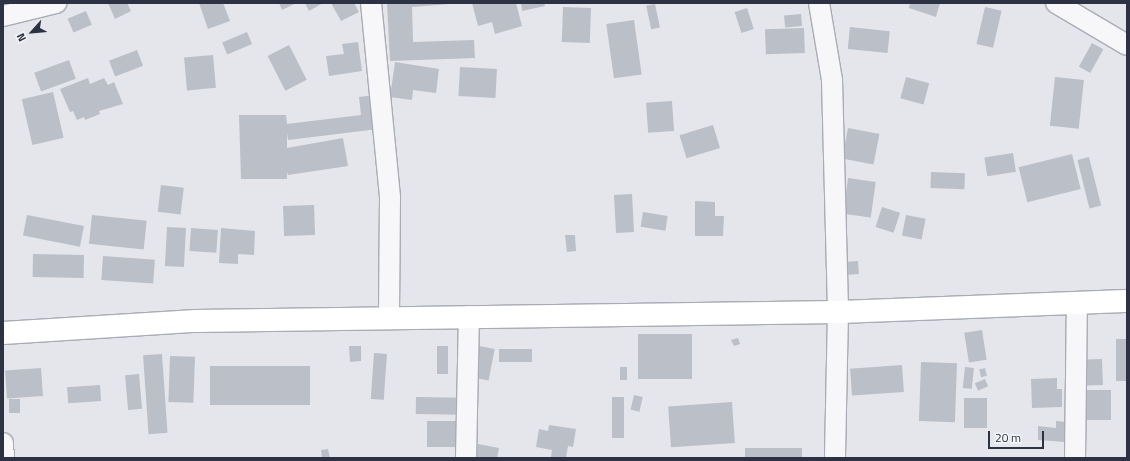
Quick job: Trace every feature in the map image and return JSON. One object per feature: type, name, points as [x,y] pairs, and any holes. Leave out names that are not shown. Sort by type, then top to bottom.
[{"type":"main road","points":[[3,333],[196,321],[389,316],[838,312],[1127,301]]},
{"type":"street","points":[[3,16],[56,3]]},
{"type":"street","points":[[371,3],[390,198],[389,316]]},
{"type":"street","points":[[819,3],[832,80],[838,312],[835,458]]},
{"type":"street","points":[[1056,3],[1127,45]]},
{"type":"street","points":[[1075,458],[1077,303]]},
{"type":"street","points":[[466,458],[469,316]]},
{"type":"street","points":[[3,443],[4,458]]},
{"type":"building","points":[[108,3],[127,3],[131,11],[115,19]]},
{"type":"building","points":[[199,3],[223,3],[230,21],[208,29]]},
{"type":"building","points":[[279,3],[296,3],[282,10]]},
{"type":"building","points":[[305,3],[323,3],[309,11]]},
{"type":"building","points":[[331,3],[354,3],[359,12],[341,21]]},
{"type":"building","points":[[387,3],[463,3],[412,7],[413,42],[474,40],[475,58],[390,61]]},
{"type":"building","points":[[472,3],[516,3],[522,26],[495,34],[492,22],[478,26]]},
{"type":"building","points":[[521,3],[544,3],[545,6],[522,11]]},
{"type":"building","points":[[910,3],[940,3],[936,17],[909,8]]},
{"type":"building","points":[[655,4],[660,27],[651,29],[646,6]]},
{"type":"building","points":[[563,7],[591,8],[590,43],[562,42]]},
{"type":"building","points":[[985,7],[1002,11],[993,48],[976,44]]},
{"type":"building","points":[[747,8],[754,29],[741,33],[735,12]]},
{"type":"building","points":[[86,11],[92,25],[73,33],[68,19]]},
{"type":"building","points":[[801,14],[802,26],[785,27],[784,15]]},
{"type":"building","points":[[634,20],[642,74],[614,78],[606,24]]},
{"type":"building","points":[[850,27],[890,31],[887,53],[848,49]]},
{"type":"building","points":[[804,28],[805,53],[766,54],[765,29]]},
{"type":"building","points":[[247,32],[252,44],[227,55],[222,43]]},
{"type":"building","points":[[358,42],[362,71],[329,76],[326,56],[344,54],[342,44]]},
{"type":"building","points":[[1092,43],[1103,49],[1090,73],[1079,67]]},
{"type":"building","points":[[289,45],[307,80],[285,91],[268,56]]},
{"type":"building","points":[[137,50],[143,66],[115,77],[109,61]]},
{"type":"building","points":[[213,55],[216,88],[187,90],[184,58]]},
{"type":"building","points":[[69,60],[76,79],[41,91],[34,73]]},
{"type":"building","points":[[395,62],[439,69],[436,93],[413,90],[412,100],[390,97]]},
{"type":"building","points":[[460,67],[497,69],[495,98],[458,96]]},
{"type":"building","points":[[906,77],[929,83],[923,104],[900,98]]},
{"type":"building","points":[[1055,77],[1084,80],[1079,129],[1050,126]]},
{"type":"building","points":[[88,78],[90,84],[104,78],[108,85],[114,82],[123,104],[99,111],[100,114],[85,120],[84,117],[77,120],[73,111],[70,112],[60,89]]},
{"type":"building","points":[[53,92],[64,138],[32,145],[22,99]]},
{"type":"building","points":[[374,95],[378,129],[288,140],[287,133],[287,148],[343,138],[348,166],[288,175],[287,172],[287,179],[241,179],[239,115],[286,115],[287,124],[361,115],[359,97]]},
{"type":"building","points":[[672,101],[674,131],[648,133],[646,103]]},
{"type":"building","points":[[713,125],[720,148],[687,158],[680,135]]},
{"type":"building","points":[[848,128],[879,134],[873,165],[842,158]]},
{"type":"building","points":[[1013,153],[1016,172],[987,176],[984,158]]},
{"type":"building","points":[[1072,154],[1081,189],[1027,202],[1019,167]]},
{"type":"building","points":[[1089,157],[1101,206],[1089,208],[1077,160]]},
{"type":"building","points":[[931,172],[965,173],[964,189],[930,188]]},
{"type":"building","points":[[848,178],[876,182],[871,218],[843,214]]},
{"type":"building","points":[[161,185],[184,188],[181,215],[158,212]]},
{"type":"building","points":[[632,194],[634,232],[616,233],[614,195]]},
{"type":"building","points":[[695,201],[715,202],[715,216],[724,216],[723,236],[695,236]]},
{"type":"building","points":[[314,205],[315,235],[284,236],[283,206]]},
{"type":"building","points":[[882,207],[900,213],[894,233],[876,227]]},
{"type":"building","points":[[643,212],[668,216],[665,231],[641,227]]},
{"type":"building","points":[[27,215],[84,226],[80,247],[23,236]]},
{"type":"building","points":[[92,215],[147,221],[144,250],[89,244]]},
{"type":"building","points":[[906,215],[926,219],[922,239],[902,236]]},
{"type":"building","points":[[167,227],[186,228],[184,267],[165,266]]},
{"type":"building","points":[[191,228],[218,230],[216,253],[189,251]]},
{"type":"building","points":[[221,228],[255,231],[254,255],[238,254],[238,264],[219,263]]},
{"type":"building","points":[[565,235],[575,235],[576,251],[567,252]]},
{"type":"building","points":[[33,254],[84,255],[84,278],[33,277]]},
{"type":"building","points":[[103,256],[155,260],[153,284],[101,280]]},
{"type":"building","points":[[858,261],[859,274],[845,275],[844,262]]},
{"type":"building","points":[[982,330],[987,360],[969,362],[964,333]]},
{"type":"building","points":[[638,334],[692,334],[692,379],[638,379]]},
{"type":"building","points":[[738,338],[740,344],[734,346],[731,340]]},
{"type":"building","points":[[1116,339],[1127,339],[1127,381],[1116,381]]},
{"type":"building","points":[[349,346],[361,346],[361,361],[350,362]]},
{"type":"building","points":[[437,346],[448,346],[448,374],[437,374]]},
{"type":"building","points":[[479,346],[495,349],[489,380],[473,377]]},
{"type":"building","points":[[499,349],[532,349],[532,362],[499,362]]},
{"type":"building","points":[[374,353],[387,354],[384,400],[371,399]]},
{"type":"building","points":[[162,354],[168,433],[149,434],[143,355]]},
{"type":"building","points":[[170,356],[195,357],[193,403],[168,402]]},
{"type":"building","points":[[1102,359],[1103,385],[1078,386],[1077,360]]},
{"type":"building","points":[[921,362],[957,363],[955,422],[919,421]]},
{"type":"building","points":[[902,365],[904,392],[852,396],[850,369]]},
{"type":"building","points":[[210,366],[310,366],[310,405],[210,405]]},
{"type":"building","points":[[620,367],[627,367],[627,380],[620,380]]},
{"type":"building","points":[[965,367],[974,368],[972,389],[963,388]]},
{"type":"building","points":[[41,368],[43,396],[7,398],[5,371]]},
{"type":"building","points":[[985,368],[987,376],[981,377],[979,369]]},
{"type":"building","points":[[139,374],[142,409],[128,410],[125,375]]},
{"type":"building","points":[[1057,378],[1057,389],[1062,389],[1062,407],[1032,408],[1031,379]]},
{"type":"building","points":[[985,379],[988,386],[978,391],[975,383]]},
{"type":"building","points":[[100,385],[101,401],[68,403],[67,387]]},
{"type":"building","points":[[1081,390],[1111,390],[1111,420],[1081,420]]},
{"type":"building","points":[[634,395],[643,397],[639,412],[631,410]]},
{"type":"building","points":[[416,397],[463,398],[463,415],[416,414]]},
{"type":"building","points":[[612,397],[624,397],[624,438],[612,438]]},
{"type":"building","points":[[964,398],[987,398],[987,428],[964,428]]},
{"type":"building","points":[[9,399],[20,399],[20,413],[9,413]]},
{"type":"building","points":[[732,402],[735,443],[671,447],[668,406]]},
{"type":"building","points":[[427,421],[457,421],[457,447],[427,447]]},
{"type":"building","points":[[1056,421],[1067,422],[1065,442],[1038,440],[1038,426],[1056,428]]},
{"type":"building","points":[[549,425],[576,429],[573,447],[568,446],[566,458],[551,457],[552,450],[536,447],[539,429],[548,431]]},
{"type":"building","points":[[478,444],[499,448],[497,458],[476,458]]},
{"type":"building","points":[[745,448],[802,448],[802,458],[745,458]]},
{"type":"building","points":[[328,449],[330,458],[322,458],[321,450]]}]
